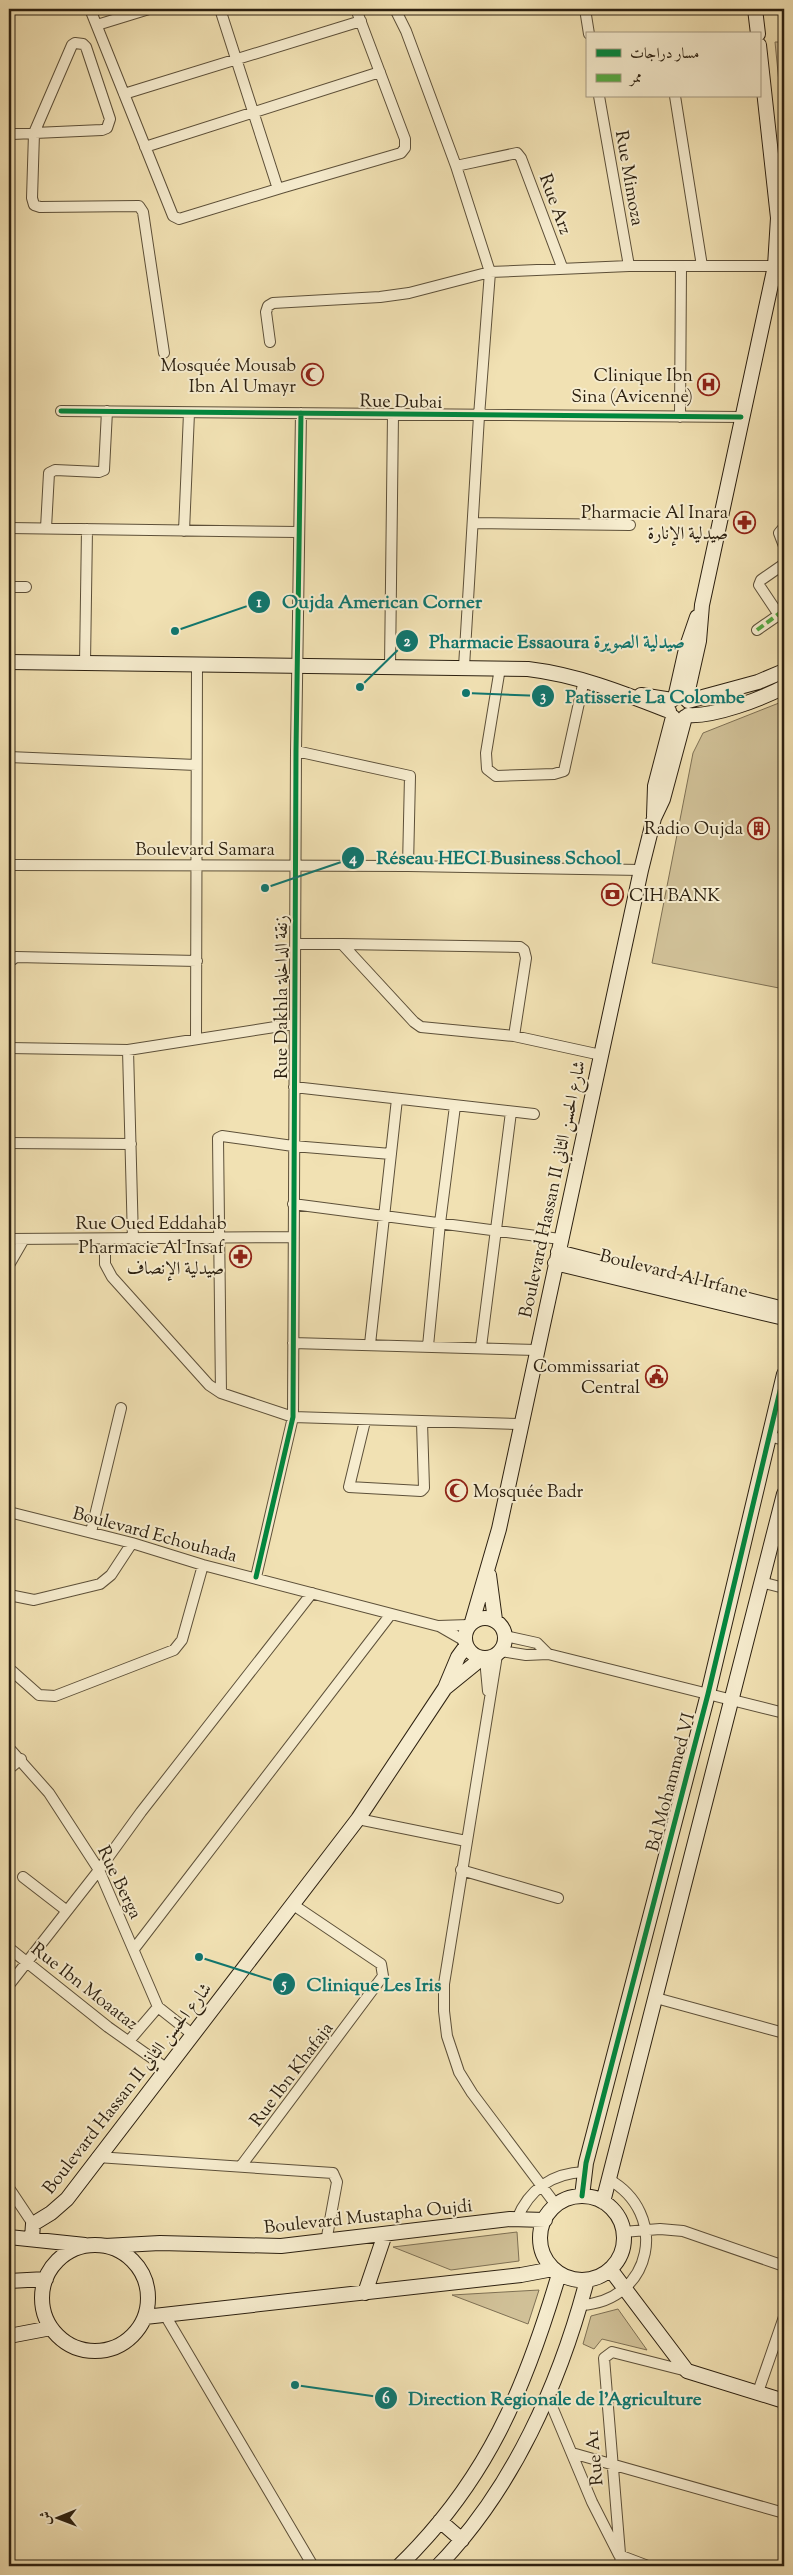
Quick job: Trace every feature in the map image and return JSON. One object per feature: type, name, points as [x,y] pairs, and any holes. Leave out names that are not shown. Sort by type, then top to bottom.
[{"type":"main road","points":[[755,9],[758,32]]},
{"type":"main road","name":"Boulevard Hassan II شارع الحسن الثاني","points":[[470,1624],[488,1569],[503,1513],[536,1350],[654,818],[655,786],[679,707],[690,633],[702,605],[775,266],[781,214],[760,53]]},
{"type":"main road","points":[[770,128],[784,126]]},
{"type":"main road","points":[[9,662],[464,667],[542,670],[584,680],[632,695],[650,696],[704,714],[784,687]]},
{"type":"main road","points":[[679,707],[758,682],[784,670]]},
{"type":"main road","name":"Boulevard Al Irfane","points":[[558,1252],[784,1308]]},
{"type":"main road","name":"Boulevard Al Irfane","points":[[558,1252],[784,1318]]},
{"type":"main road","name":"Bd Mohammed VI","points":[[582,2196],[584,2172],[708,1694],[784,1374]]},
{"type":"main road","points":[[603,2202],[733,1700],[784,1494]]},
{"type":"main road","name":"Boulevard Hassan II شارع الحسن الثاني","points":[[488,1569],[495,1620]]},
{"type":"main road","points":[[482,1618],[495,1620],[502,1626],[505,1636],[491,1656],[472,1655],[465,1643],[470,1624],[482,1618]]},
{"type":"main road","name":"Boulevard Hassan II شارع الحسن الثاني","points":[[33,2224],[52,2213],[67,2199],[358,1819],[445,1688],[465,1643]]},
{"type":"main road","name":"Boulevard Hassan II شارع الحسن الثاني","points":[[445,1688],[491,1656]]},
{"type":"main road","points":[[582,2196],[603,2202],[618,2218],[623,2232],[622,2248],[610,2270],[587,2280],[568,2278],[556,2271],[543,2254],[541,2228],[544,2220],[556,2205],[568,2198],[582,2196]]},
{"type":"main road","name":"Boulevard Mustapha Oujdi","points":[[105,2246],[168,2243],[281,2246],[516,2219],[544,2220]]},
{"type":"main road","points":[[32,2238],[33,2224]]},
{"type":"main road","points":[[365,2293],[385,2234]]},
{"type":"main road","points":[[9,2237],[105,2246],[126,2254],[142,2272],[149,2294],[146,2317],[133,2336],[113,2349],[90,2352],[68,2344],[51,2328],[43,2309],[43,2289],[46,2279],[62,2256],[88,2245]]},
{"type":"main road","points":[[610,2270],[687,2371],[784,2401]]},
{"type":"main road","points":[[146,2317],[556,2271]]},
{"type":"main road","points":[[399,2566],[440,2522],[472,2480],[504,2424],[522,2386],[542,2334],[556,2271]]},
{"type":"main road","points":[[9,2280],[46,2279]]},
{"type":"main road","points":[[438,2566],[462,2540],[511,2467],[548,2396],[587,2280]]},
{"type":"main road","points":[[9,2336],[51,2328]]},
{"type":"main road","points":[[440,2522],[462,2540]]},
{"type":"street","points":[[90,9],[170,209],[179,219],[402,153],[405,148],[405,139],[356,9]]},
{"type":"street","points":[[97,25],[149,9]]},
{"type":"street","points":[[220,9],[277,186],[281,188]]},
{"type":"street","points":[[395,9],[406,31],[456,166],[490,272],[479,416],[464,667]]},
{"type":"street","points":[[585,9],[588,32]]},
{"type":"street","points":[[124,94],[361,21]]},
{"type":"street","points":[[9,134],[34,133],[102,130],[107,128],[110,124],[86,47],[83,44],[75,43],[72,45],[34,133],[32,198],[34,205],[40,207],[139,206],[143,212],[164,353]]},
{"type":"street","points":[[145,147],[380,72]]},
{"type":"street","name":"Rue Mimoza","points":[[599,98],[629,266]]},
{"type":"street","points":[[675,98],[702,266]]},
{"type":"street","name":"Rue Arz","points":[[456,166],[517,153],[521,158],[562,267]]},
{"type":"street","points":[[270,342],[266,312],[268,306],[273,303],[390,296],[434,288],[490,272],[562,267],[775,266]]},
{"type":"street","points":[[680,417],[681,267]]},
{"type":"street","name":"Rue Dubai","points":[[61,411],[742,417]]},
{"type":"street","points":[[46,528],[49,473],[55,470],[99,472],[104,470],[107,411]]},
{"type":"street","points":[[184,531],[189,413]]},
{"type":"street","name":"Rue Dakhla زنقة الداخلة","points":[[256,1578],[293,1418],[295,865],[301,413]]},
{"type":"street","points":[[390,667],[393,414]]},
{"type":"street","points":[[473,523],[630,525]]},
{"type":"street","points":[[784,527],[779,533],[784,546]]},
{"type":"street","points":[[9,528],[298,532]]},
{"type":"street","points":[[85,663],[87,529]]},
{"type":"street","points":[[757,630],[781,613],[759,585],[761,580],[784,564]]},
{"type":"street","points":[[9,587],[26,587]]},
{"type":"street","points":[[196,1038],[197,664]]},
{"type":"street","points":[[500,668],[486,753],[487,769],[496,776],[554,774],[564,771],[584,680]]},
{"type":"street","points":[[296,751],[410,776],[408,866]]},
{"type":"street","points":[[9,757],[196,764]]},
{"type":"street","name":"Boulevard Samara","points":[[9,865],[295,865],[641,870]]},
{"type":"street","points":[[295,944],[520,947],[524,950],[526,958],[514,1036]]},
{"type":"street","points":[[342,944],[414,1022],[421,1027],[514,1036],[601,1056]]},
{"type":"street","points":[[9,962],[16,957],[197,961]]},
{"type":"street","points":[[9,1048],[128,1050],[294,1024]]},
{"type":"street","points":[[128,1050],[133,1240]]},
{"type":"street","points":[[294,1087],[534,1114]]},
{"type":"street","points":[[370,1344],[397,1099]]},
{"type":"street","points":[[428,1346],[440,1223],[455,1106]]},
{"type":"street","points":[[481,1347],[511,1112]]},
{"type":"street","points":[[221,1393],[218,1138],[222,1136],[294,1146],[391,1154]]},
{"type":"street","points":[[9,1142],[131,1144]]},
{"type":"street","points":[[293,1204],[496,1230],[558,1252]]},
{"type":"street","name":"Rue Oued Eddahab","points":[[9,1239],[133,1240],[293,1236]]},
{"type":"street","points":[[9,1265],[24,1239]]},
{"type":"street","points":[[105,1240],[105,1264],[112,1277],[209,1385],[221,1393],[293,1418],[520,1424]]},
{"type":"street","points":[[293,1343],[536,1350]]},
{"type":"street","points":[[91,1532],[121,1408]]},
{"type":"street","points":[[365,1421],[349,1487],[421,1491],[424,1488],[422,1422]]},
{"type":"street","points":[[769,1436],[784,1440]]},
{"type":"street","name":"Boulevard Echouhada","points":[[9,1512],[91,1532],[203,1565],[438,1626],[465,1643]]},
{"type":"street","points":[[9,1595],[34,1600],[100,1584],[112,1575],[132,1543]]},
{"type":"street","points":[[12,1671],[39,1695],[55,1696],[174,1650],[182,1640],[203,1565]]},
{"type":"street","points":[[761,1582],[784,1588]]},
{"type":"street","points":[[9,1985],[99,1870],[140,1812],[312,1593]]},
{"type":"street","points":[[134,1949],[391,1614]]},
{"type":"street","name":"Boulevard Echouhada","points":[[438,1626],[470,1624]]},
{"type":"street","points":[[505,1636],[537,1643],[548,1654]]},
{"type":"street","points":[[556,2205],[472,2093],[459,2072],[447,2036],[444,2011],[444,1984],[489,1705],[491,1656],[548,1654],[784,1713]]},
{"type":"street","name":"Rue Berga","points":[[9,1748],[21,1759],[49,1793],[99,1870],[158,2007],[192,2034]]},
{"type":"street","points":[[9,1769],[21,1759]]},
{"type":"street","points":[[358,1819],[466,1841]]},
{"type":"street","points":[[461,1870],[558,1898]]},
{"type":"street","points":[[23,1877],[67,1911]]},
{"type":"street","name":"Rue Ibn Khafaja","points":[[241,2166],[383,1976],[380,1964],[292,1904]]},
{"type":"street","name":"Rue Ibn Moaataz","points":[[9,1948],[108,2027],[166,2068]]},
{"type":"street","points":[[656,1998],[784,2033]]},
{"type":"street","points":[[129,2041],[158,2007]]},
{"type":"street","points":[[97,2158],[333,2173],[337,2182],[326,2242]]},
{"type":"street","points":[[516,2219],[528,2198],[540,2186],[556,2177],[584,2172]]},
{"type":"street","points":[[580,2305],[603,2301],[623,2289],[634,2277],[642,2263],[646,2247],[646,2230],[642,2214],[634,2200],[622,2187],[608,2179]]},
{"type":"street","points":[[9,2188],[33,2224]]},
{"type":"street","points":[[623,2232],[670,2229],[696,2234],[784,2266]]},
{"type":"street","points":[[165,2315],[312,2566]]},
{"type":"street","points":[[758,2392],[784,2317]]},
{"type":"street","name":"Rue A1","points":[[620,2561],[603,2363],[606,2354],[612,2352],[687,2371]]},
{"type":"street","points":[[548,2396],[592,2502],[620,2561],[648,2566]]},
{"type":"street","points":[[572,2453],[784,2513]]},
{"type":"shaded area","points":[[775,42],[784,42],[784,114],[782,113]]},
{"type":"shaded area","points":[[784,701],[784,989],[652,963],[693,753],[703,733]]},
{"type":"shaded area","points":[[517,2232],[519,2261],[451,2270],[393,2247]]},
{"type":"shaded area","points":[[539,2290],[528,2324],[452,2295]]},
{"type":"shaded area","points":[[618,2309],[647,2350],[602,2339],[594,2349],[583,2344],[591,2316]]},
{"type":"marked path","points":[[757,630],[784,610]]},
{"type":"cycle path","points":[[61,411],[741,417]]},
{"type":"cycle path","points":[[256,1577],[293,1417],[296,751],[301,413]]},
{"type":"cycle path","points":[[582,2196],[586,2163],[708,1694],[784,1374]]},
{"type":"place","name":"Mosquée Mousab Ibn Al Umayr","points":[[312,375]]},
{"type":"place","name":"Clinique Ibn Sina (Avicenne)","points":[[709,385]]},
{"type":"place","name":"Pharmacie Al Inara صيدلية الإنارة","points":[[744,522]]},
{"type":"place","name":"Oujda American Corner","points":[[175,631]]},
{"type":"place","name":"Pharmacie Essaoura صيدلية الصويرة","points":[[360,687]]},
{"type":"place","name":"Patisserie La Colombe","points":[[466,693]]},
{"type":"place","name":"Radio Oujda","points":[[759,828]]},
{"type":"place","name":"Réseau HECI Business School","points":[[265,888]]},
{"type":"place","name":"CIH BANK","points":[[613,895]]},
{"type":"place","name":"Pharmacie Al Insaf صيدلية الإنصاف","points":[[240,1257]]},
{"type":"place","name":"Commissariat Central","points":[[656,1376]]},
{"type":"place","name":"Mosquée Badr","points":[[457,1491]]},
{"type":"place","name":"Clinique Les Iris","points":[[199,1957]]},
{"type":"place","name":"Direction Regionale de l'Agriculture","points":[[295,2385]]}]
